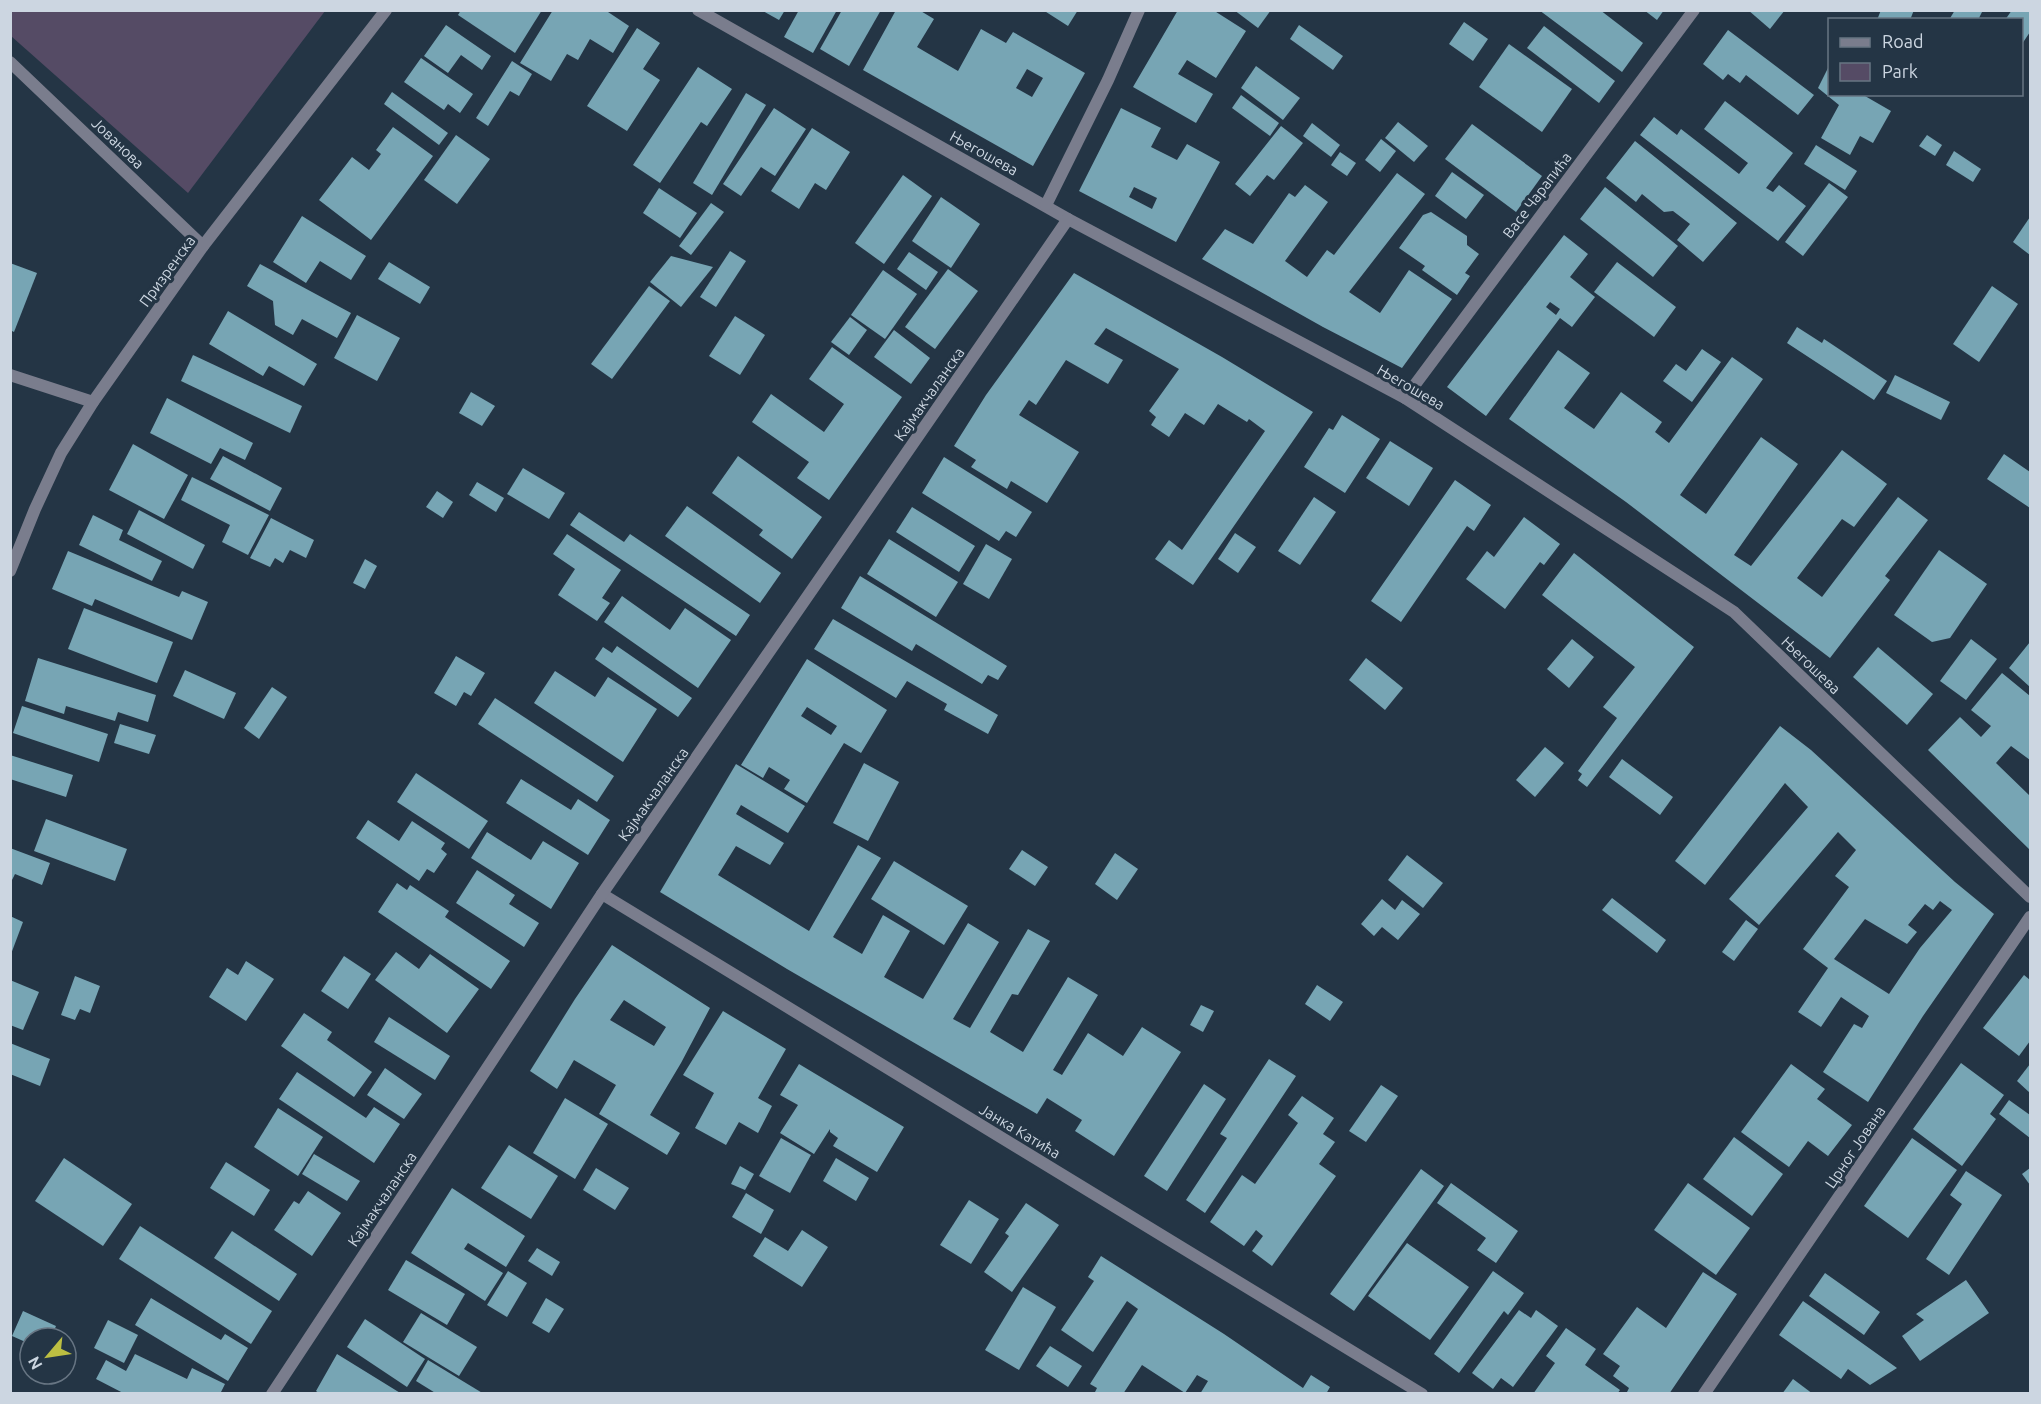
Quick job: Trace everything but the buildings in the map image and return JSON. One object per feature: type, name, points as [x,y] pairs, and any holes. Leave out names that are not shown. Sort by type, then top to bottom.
[{"type":"street","name":"Призренска","points":[[10,571],[61,453],[93,402],[204,246],[386,10]]},
{"type":"street","name":"Његошева","points":[[698,10],[1068,219],[1405,398],[1734,612],[2031,897]]},
{"type":"street","points":[[1046,206],[1108,80],[1139,10]]},
{"type":"street","name":"Васе Чарапића","points":[[1405,398],[1694,10]]},
{"type":"street","name":"Јованова","points":[[10,62],[204,246]]},
{"type":"street","name":"Кајмакчаланска","points":[[272,1394],[602,894],[1068,219]]},
{"type":"street","points":[[10,375],[93,402]]},
{"type":"street","name":"Јанка Катића","points":[[602,894],[1422,1394]]},
{"type":"street","name":"Црног Јована","points":[[1704,1394],[2031,917]]},
{"type":"green space","points":[[11,10],[325,11],[188,193],[11,36]]}]
